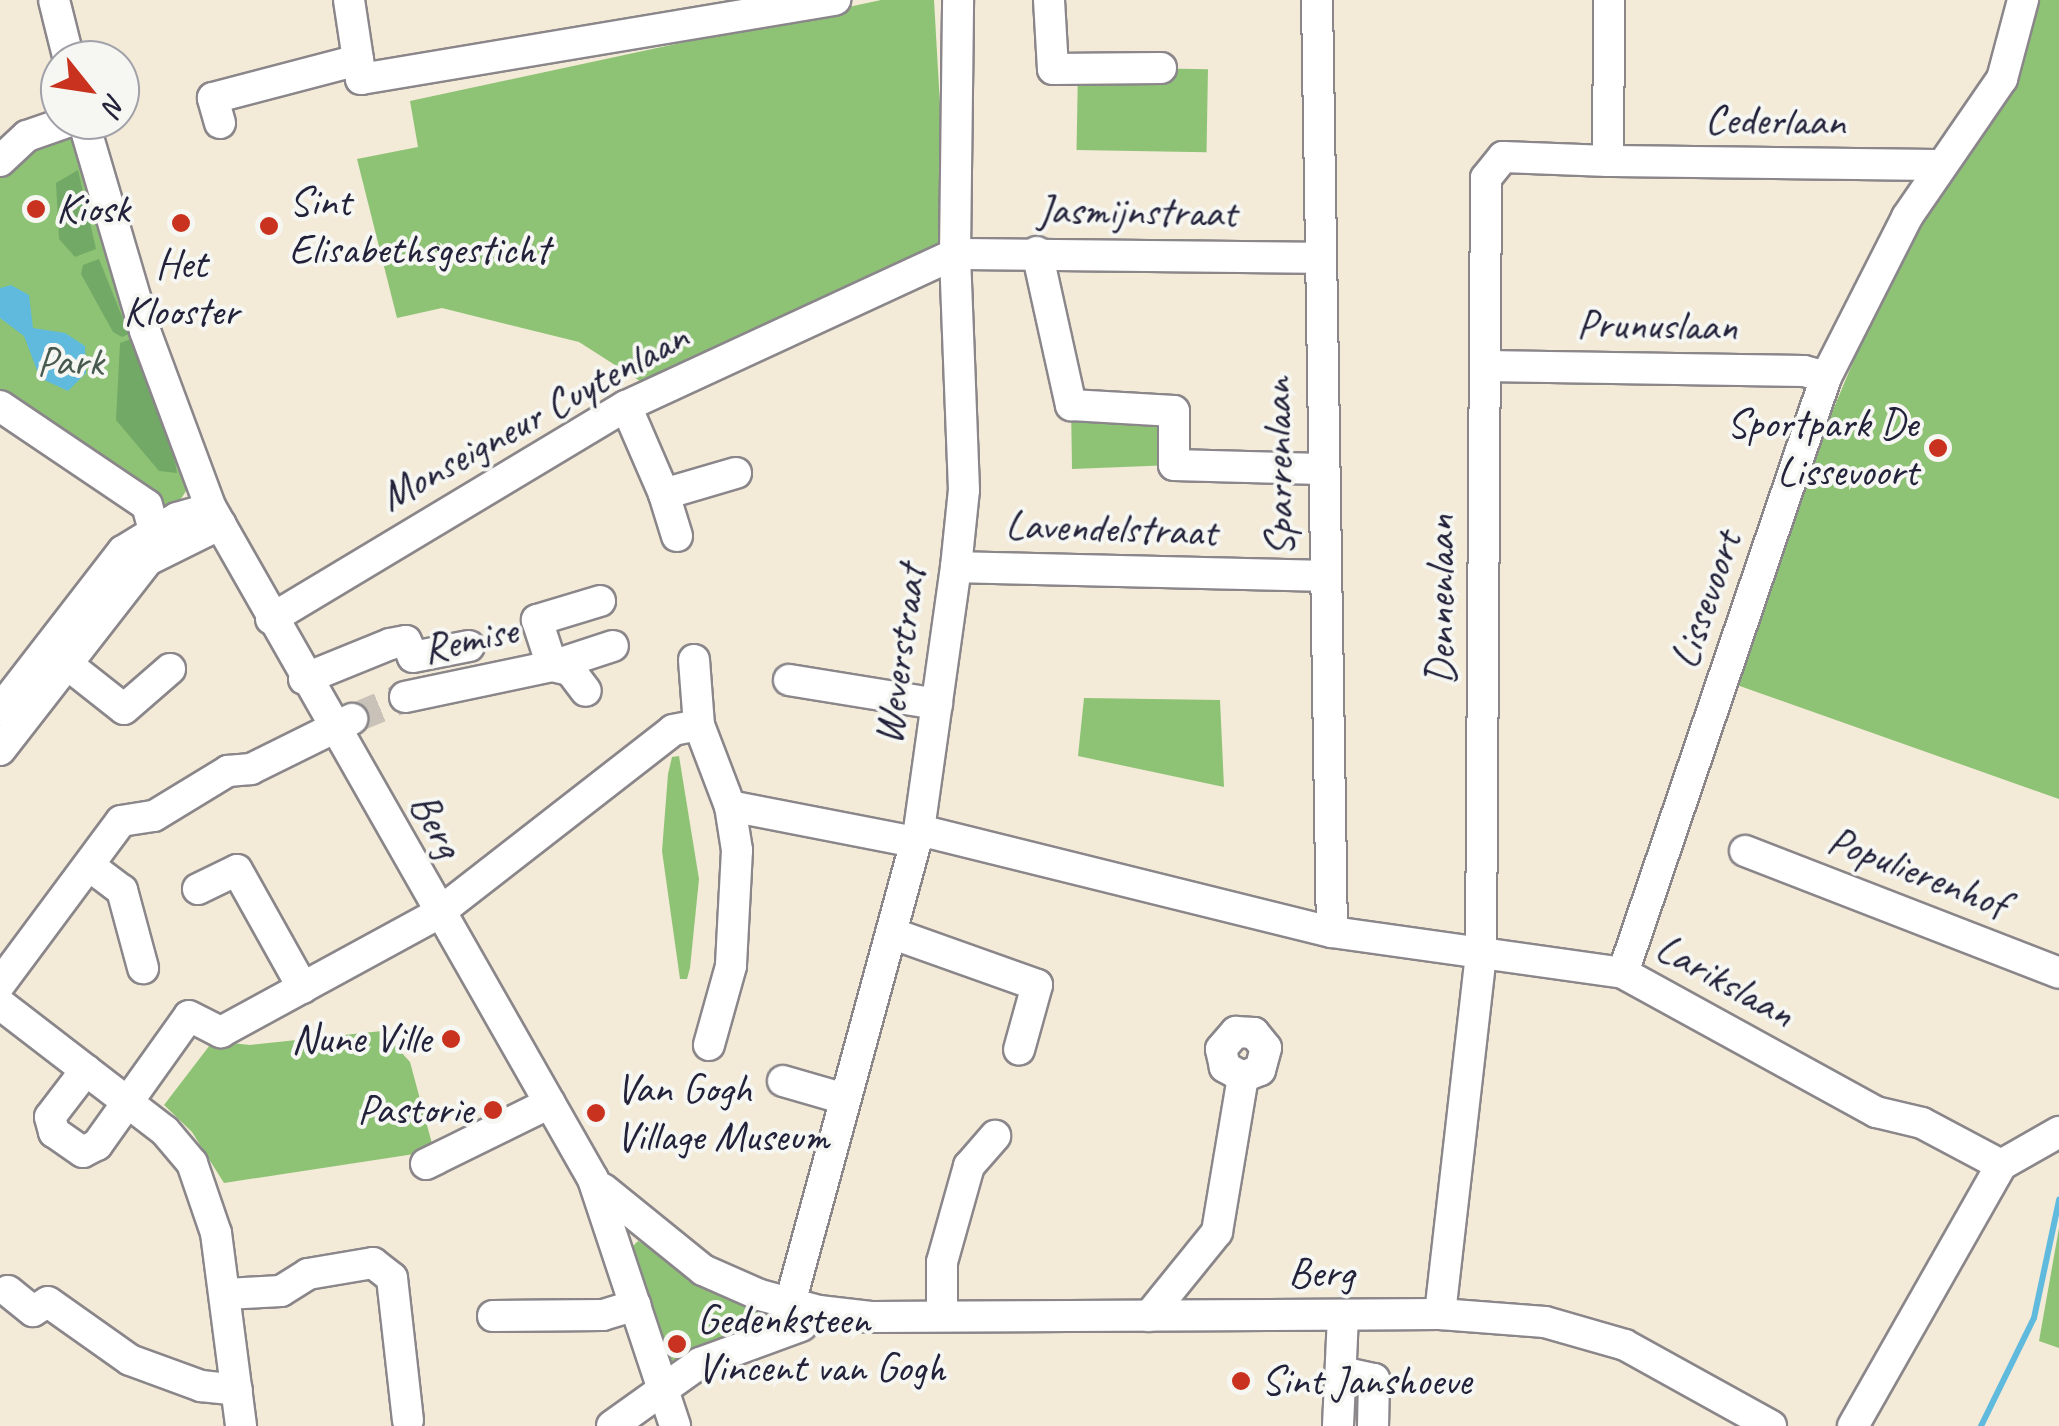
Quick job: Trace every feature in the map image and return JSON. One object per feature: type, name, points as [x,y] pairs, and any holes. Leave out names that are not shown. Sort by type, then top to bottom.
[{"type":"street","points":[[54,0],[63,40]]},
{"type":"street","points":[[349,0],[359,70]]},
{"type":"street","points":[[220,123],[213,98],[694,12],[835,0]]},
{"type":"street","name":"Weverstraat","points":[[785,1316],[842,1098],[918,836],[956,567],[964,490],[955,254],[958,0]]},
{"type":"street","points":[[1049,0],[1053,69],[1161,68]]},
{"type":"street","name":"Sparrenlaan","points":[[1316,0],[1321,469],[1332,932]]},
{"type":"street","points":[[1608,161],[1609,0]]},
{"type":"street","name":"Lissevoort","points":[[1623,973],[1826,377],[1873,277],[1940,165],[2002,79],[2023,0]]},
{"type":"street","points":[[0,161],[27,136],[40,131]]},
{"type":"street","points":[[0,750],[123,551],[216,516],[146,331],[90,140]]},
{"type":"street","name":"Dennenlaan","points":[[1440,1314],[1481,953],[1485,366],[1492,166],[1503,157],[1608,161]]},
{"type":"street","name":"Cederlaan","points":[[1608,161],[1940,165]]},
{"type":"street","points":[[1037,252],[1072,405],[1174,412],[1174,465],[1321,469]]},
{"type":"street","name":"Jasmijnstraat","points":[[955,254],[1318,258]]},
{"type":"street","name":"Monseigneur Cuytenlaan","points":[[271,619],[626,406],[955,254]]},
{"type":"street","name":"Prunuslaan","points":[[1485,366],[1804,371],[1826,377]]},
{"type":"street","points":[[0,406],[147,505],[158,540]]},
{"type":"street","points":[[626,406],[664,494],[677,536]]},
{"type":"street","points":[[664,494],[736,473]]},
{"type":"street","name":"Berg","points":[[216,516],[304,678],[342,724],[437,914],[594,1180],[661,1386],[785,1316],[1440,1314],[1545,1322],[1625,1345],[1770,1426]]},
{"type":"street","name":"Lavendelstraat","points":[[956,567],[1324,576]]},
{"type":"street","points":[[552,666],[537,620],[600,601]]},
{"type":"street","points":[[304,678],[390,644],[406,641],[413,658],[469,646]]},
{"type":"street","name":"Remise","points":[[405,698],[552,666],[613,646]]},
{"type":"street","points":[[56,656],[124,709],[170,669]]},
{"type":"street","points":[[0,710],[56,656]]},
{"type":"street","points":[[694,660],[699,725],[730,806],[736,922],[722,1008],[709,1045]]},
{"type":"street","name":"Remise","points":[[552,666],[570,670],[586,691]]},
{"type":"street","points":[[789,680],[937,704]]},
{"type":"street","points":[[0,984],[121,821],[154,816],[228,771],[251,770],[342,724]]},
{"type":"street","points":[[86,1070],[50,1117],[54,1132],[84,1152],[97,1145],[189,1016],[221,1032],[437,914],[673,730],[699,725]]},
{"type":"street","name":"Larikslaan","points":[[730,806],[918,836],[1332,932],[1623,973],[1876,1112],[1922,1124],[2001,1165]]},
{"type":"street","name":"Populierenhof","points":[[1745,851],[2059,973]]},
{"type":"street","points":[[91,866],[122,890],[143,968]]},
{"type":"street","points":[[198,889],[237,870],[303,988]]},
{"type":"street","points":[[891,932],[1037,985],[1020,1050]]},
{"type":"street","points":[[0,1004],[127,1100],[192,1163],[211,1213],[226,1294],[241,1426]]},
{"type":"street","points":[[1149,1316],[1217,1232],[1244,1077]]},
{"type":"street","points":[[783,1081],[842,1098]]},
{"type":"street","points":[[426,1164],[550,1102]]},
{"type":"street","points":[[1853,1426],[2001,1165],[2059,1132]]},
{"type":"street","points":[[942,1316],[942,1262],[969,1166],[995,1136]]},
{"type":"street","name":"Berg","points":[[594,1180],[644,1228],[716,1277],[785,1316]]},
{"type":"street","points":[[618,1246],[644,1228]]},
{"type":"street","points":[[226,1294],[281,1290],[308,1274],[373,1263],[392,1278],[408,1420]]},
{"type":"street","points":[[8,1291],[33,1311],[48,1302],[130,1360],[201,1386],[237,1390]]},
{"type":"street","points":[[492,1316],[603,1315],[635,1305]]},
{"type":"street","points":[[1338,1426],[1344,1316]]},
{"type":"street","points":[[1341,1372],[1374,1379],[1373,1426]]},
{"type":"street","points":[[612,1426],[661,1386],[675,1426]]},
{"type":"green space","points":[[881,0],[934,0],[947,227],[938,247],[850,295],[640,381],[579,342],[442,308],[397,318],[357,159],[418,147],[410,101]]},
{"type":"green space","name":"Sportpark De Lissevoort","points":[[2038,0],[2059,0],[2059,799],[1720,679],[1914,217],[2008,98]]},
{"type":"green space","points":[[1078,67],[1208,69],[1207,152],[1077,150]]},
{"type":"green space","name":"Park","points":[[45,140],[76,140],[182,458],[186,491],[170,516],[0,399],[0,171]]},
{"type":"green space","points":[[78,170],[96,249],[75,257],[59,239],[56,183]]},
{"type":"green space","points":[[99,259],[129,334],[122,337],[113,332],[81,274],[83,265]]},
{"type":"green space","points":[[131,339],[171,442],[177,473],[159,471],[116,420],[120,343]]},
{"type":"green space","points":[[1071,405],[1174,411],[1174,465],[1072,469]]},
{"type":"green space","points":[[1084,698],[1220,700],[1224,787],[1078,756]]},
{"type":"green space","points":[[679,756],[699,879],[687,979],[680,979],[662,851],[668,774],[672,757]]},
{"type":"green space","points":[[382,1031],[410,1062],[434,1151],[224,1183],[192,1132],[164,1105],[213,1041],[250,1045]]},
{"type":"green space","points":[[2059,1228],[2059,1348],[2039,1341]]},
{"type":"green space","points":[[638,1241],[774,1311],[777,1318],[672,1367],[660,1363],[630,1249]]},
{"type":"water","points":[[11,285],[29,295],[33,328],[65,333],[85,346],[86,373],[68,391],[40,378],[24,336],[0,318],[0,288]]},
{"type":"waterway","points":[[1981,1426],[2034,1318],[2059,1200]]},
{"type":"tunnel","points":[[352,719],[405,697]]},
{"type":"place","name":"Kiosk","points":[[36,209]]},
{"type":"place","name":"Het Klooster","points":[[181,223]]},
{"type":"place","name":"Sint Elisabethsgesticht","points":[[269,226]]},
{"type":"place","name":"Sportpark De Lissevoort","points":[[1938,448]]},
{"type":"place","name":"Nune Ville","points":[[451,1039]]},
{"type":"place","name":"Pastorie","points":[[493,1110]]},
{"type":"place","name":"Van Gogh Village Museum","points":[[596,1113]]},
{"type":"place","name":"Gedenksteen Vincent van Gogh","points":[[677,1344]]},
{"type":"place","name":"Sint Janshoeve","points":[[1241,1381]]}]
